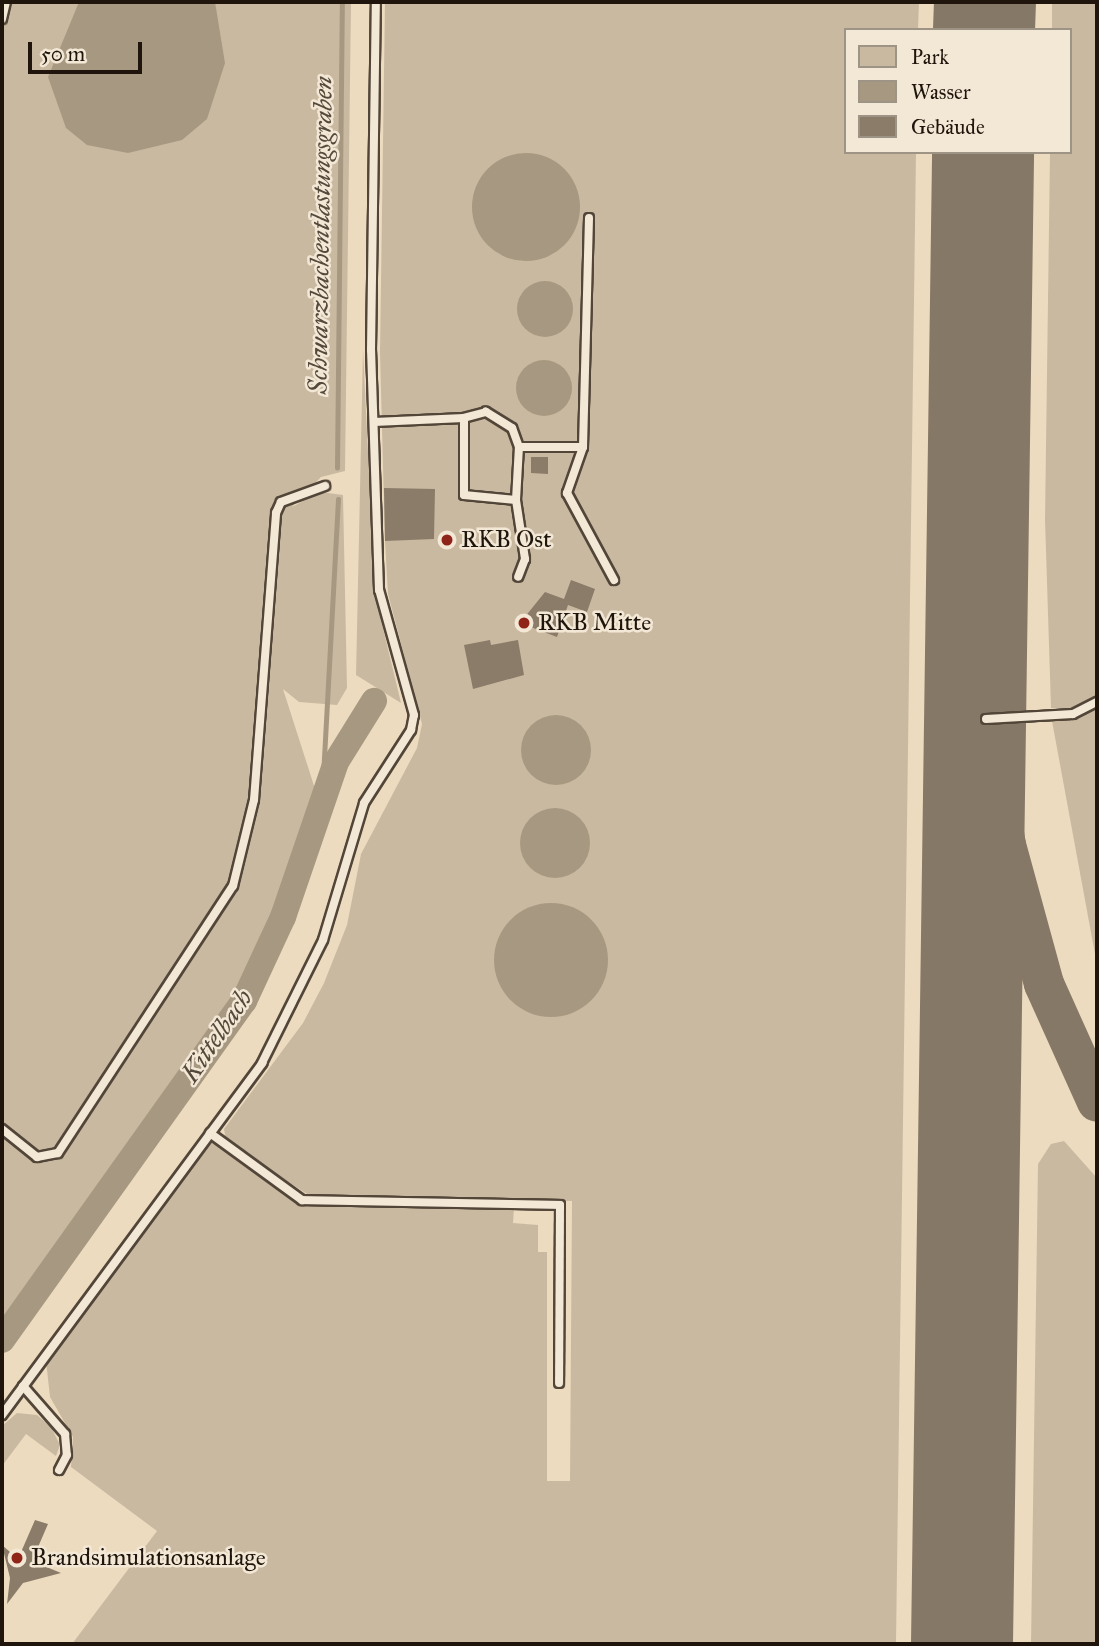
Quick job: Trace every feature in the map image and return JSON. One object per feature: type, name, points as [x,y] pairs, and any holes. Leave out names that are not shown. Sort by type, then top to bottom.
[{"type":"lane","points":[[2,19],[6,2]]},
{"type":"lane","points":[[2,1415],[210,1133],[273,1042],[323,940],[364,803],[411,730],[414,715],[379,590],[374,422],[376,2]]},
{"type":"lane","points":[[589,218],[583,447],[567,493],[614,580]]},
{"type":"lane","points":[[374,422],[500,416],[519,447],[516,500],[525,559],[518,577]]},
{"type":"lane","points":[[464,418],[464,495],[516,500]]},
{"type":"lane","points":[[519,447],[583,447]]},
{"type":"lane","points":[[2,1129],[37,1157],[58,1153],[233,886],[254,800],[276,513],[281,502],[325,486]]},
{"type":"lane","points":[[986,719],[1073,714],[1097,702]]},
{"type":"lane","points":[[210,1133],[302,1200],[560,1205],[559,1383]]},
{"type":"lane","points":[[23,1386],[65,1434],[67,1455],[59,1469]]},
{"type":"green space","points":[[2,2],[351,2],[345,471],[321,477],[292,507],[320,492],[343,495],[347,688],[337,705],[299,702],[283,689],[316,792],[243,991],[2,1322]]},
{"type":"green space","points":[[385,2],[919,2],[918,28],[844,28],[844,154],[916,154],[896,1644],[72,1644],[157,1531],[71,1467],[73,1437],[50,1397],[46,1361],[209,1143],[219,1144],[299,1202],[514,1208],[513,1223],[538,1225],[538,1252],[547,1252],[547,1481],[570,1481],[572,1201],[310,1196],[226,1141],[224,1129],[303,1023],[324,983],[347,925],[361,854],[417,748],[422,724],[388,594],[380,353]]},
{"type":"green space","points":[[1052,2],[1097,2],[1097,696],[1071,710],[1051,708],[1045,520],[1050,154],[1071,154],[1071,28],[1052,28]]},
{"type":"green space","points":[[363,350],[375,595],[401,703],[356,675]]},
{"type":"green space","points":[[1097,707],[1097,965],[1052,721]]},
{"type":"green space","points":[[1064,1141],[1097,1178],[1097,1644],[1031,1644],[1038,1164],[1051,1144]]},
{"type":"green space","points":[[17,1413],[37,1415],[51,1427],[60,1445],[56,1456],[26,1434],[2,1466],[2,1426]]},
{"type":"water","points":[[79,2],[215,2],[225,63],[207,119],[182,140],[128,153],[87,145],[66,128],[48,77]]},
{"type":"water","points":[[526,153],[547,157],[564,169],[576,186],[580,207],[576,228],[564,245],[547,257],[526,261],[505,257],[488,245],[476,228],[472,207],[476,186],[488,169],[505,157]]},
{"type":"water","points":[[539,281],[551,281],[565,289],[573,303],[571,320],[565,329],[551,337],[539,337],[522,325],[517,315],[517,303],[529,286]]},
{"type":"water","points":[[544,360],[555,362],[564,368],[570,377],[570,399],[564,408],[555,414],[544,416],[533,414],[524,408],[518,399],[516,388],[518,377],[524,368],[533,362]]},
{"type":"water","points":[[556,715],[581,725],[591,750],[581,775],[556,785],[531,775],[521,750],[531,725]]},
{"type":"water","points":[[555,808],[580,818],[590,843],[580,868],[555,878],[530,868],[520,843],[530,818]]},
{"type":"water","points":[[551,903],[573,907],[583,912],[599,928],[604,938],[608,960],[604,982],[599,992],[583,1008],[573,1013],[551,1017],[529,1013],[519,1008],[503,992],[498,982],[494,960],[498,938],[503,928],[519,912],[529,907]]},
{"type":"building","points":[[531,457],[548,457],[548,474],[531,473]]},
{"type":"building","points":[[384,488],[435,489],[434,539],[385,541]]},
{"type":"building","points":[[571,580],[595,589],[587,612],[568,605],[557,637],[520,623],[545,592],[564,599]]},
{"type":"building","points":[[490,640],[491,645],[518,640],[524,675],[473,689],[464,645]]},
{"type":"building","name":"Brandsimulationsanlage","points":[[35,1520],[48,1524],[32,1561],[61,1573],[23,1583],[7,1604],[10,1578],[2,1545],[18,1559]]},
{"type":"waterway","name":"Schwarzbachentlastungsgraben","points":[[337,468],[342,2]]},
{"type":"waterway","name":"Schwarzbachentlastungsgraben","points":[[322,795],[338,499]]},
{"type":"waterway","name":"Kittelbach","points":[[2,1340],[244,1001],[283,917],[336,762],[374,701]]},
{"type":"taxiway","points":[[977,585],[986,719],[1006,845],[1044,984],[1097,1102]]},
{"type":"runway","points":[[984,28],[985,2]]},
{"type":"runway","points":[[962,1644],[983,154]]},
{"type":"place","name":"RKB Ost","points":[[447,540]]},
{"type":"place","name":"RKB Mitte","points":[[524,623]]},
{"type":"place","name":"Brandsimulationsanlage","points":[[17,1558]]}]
